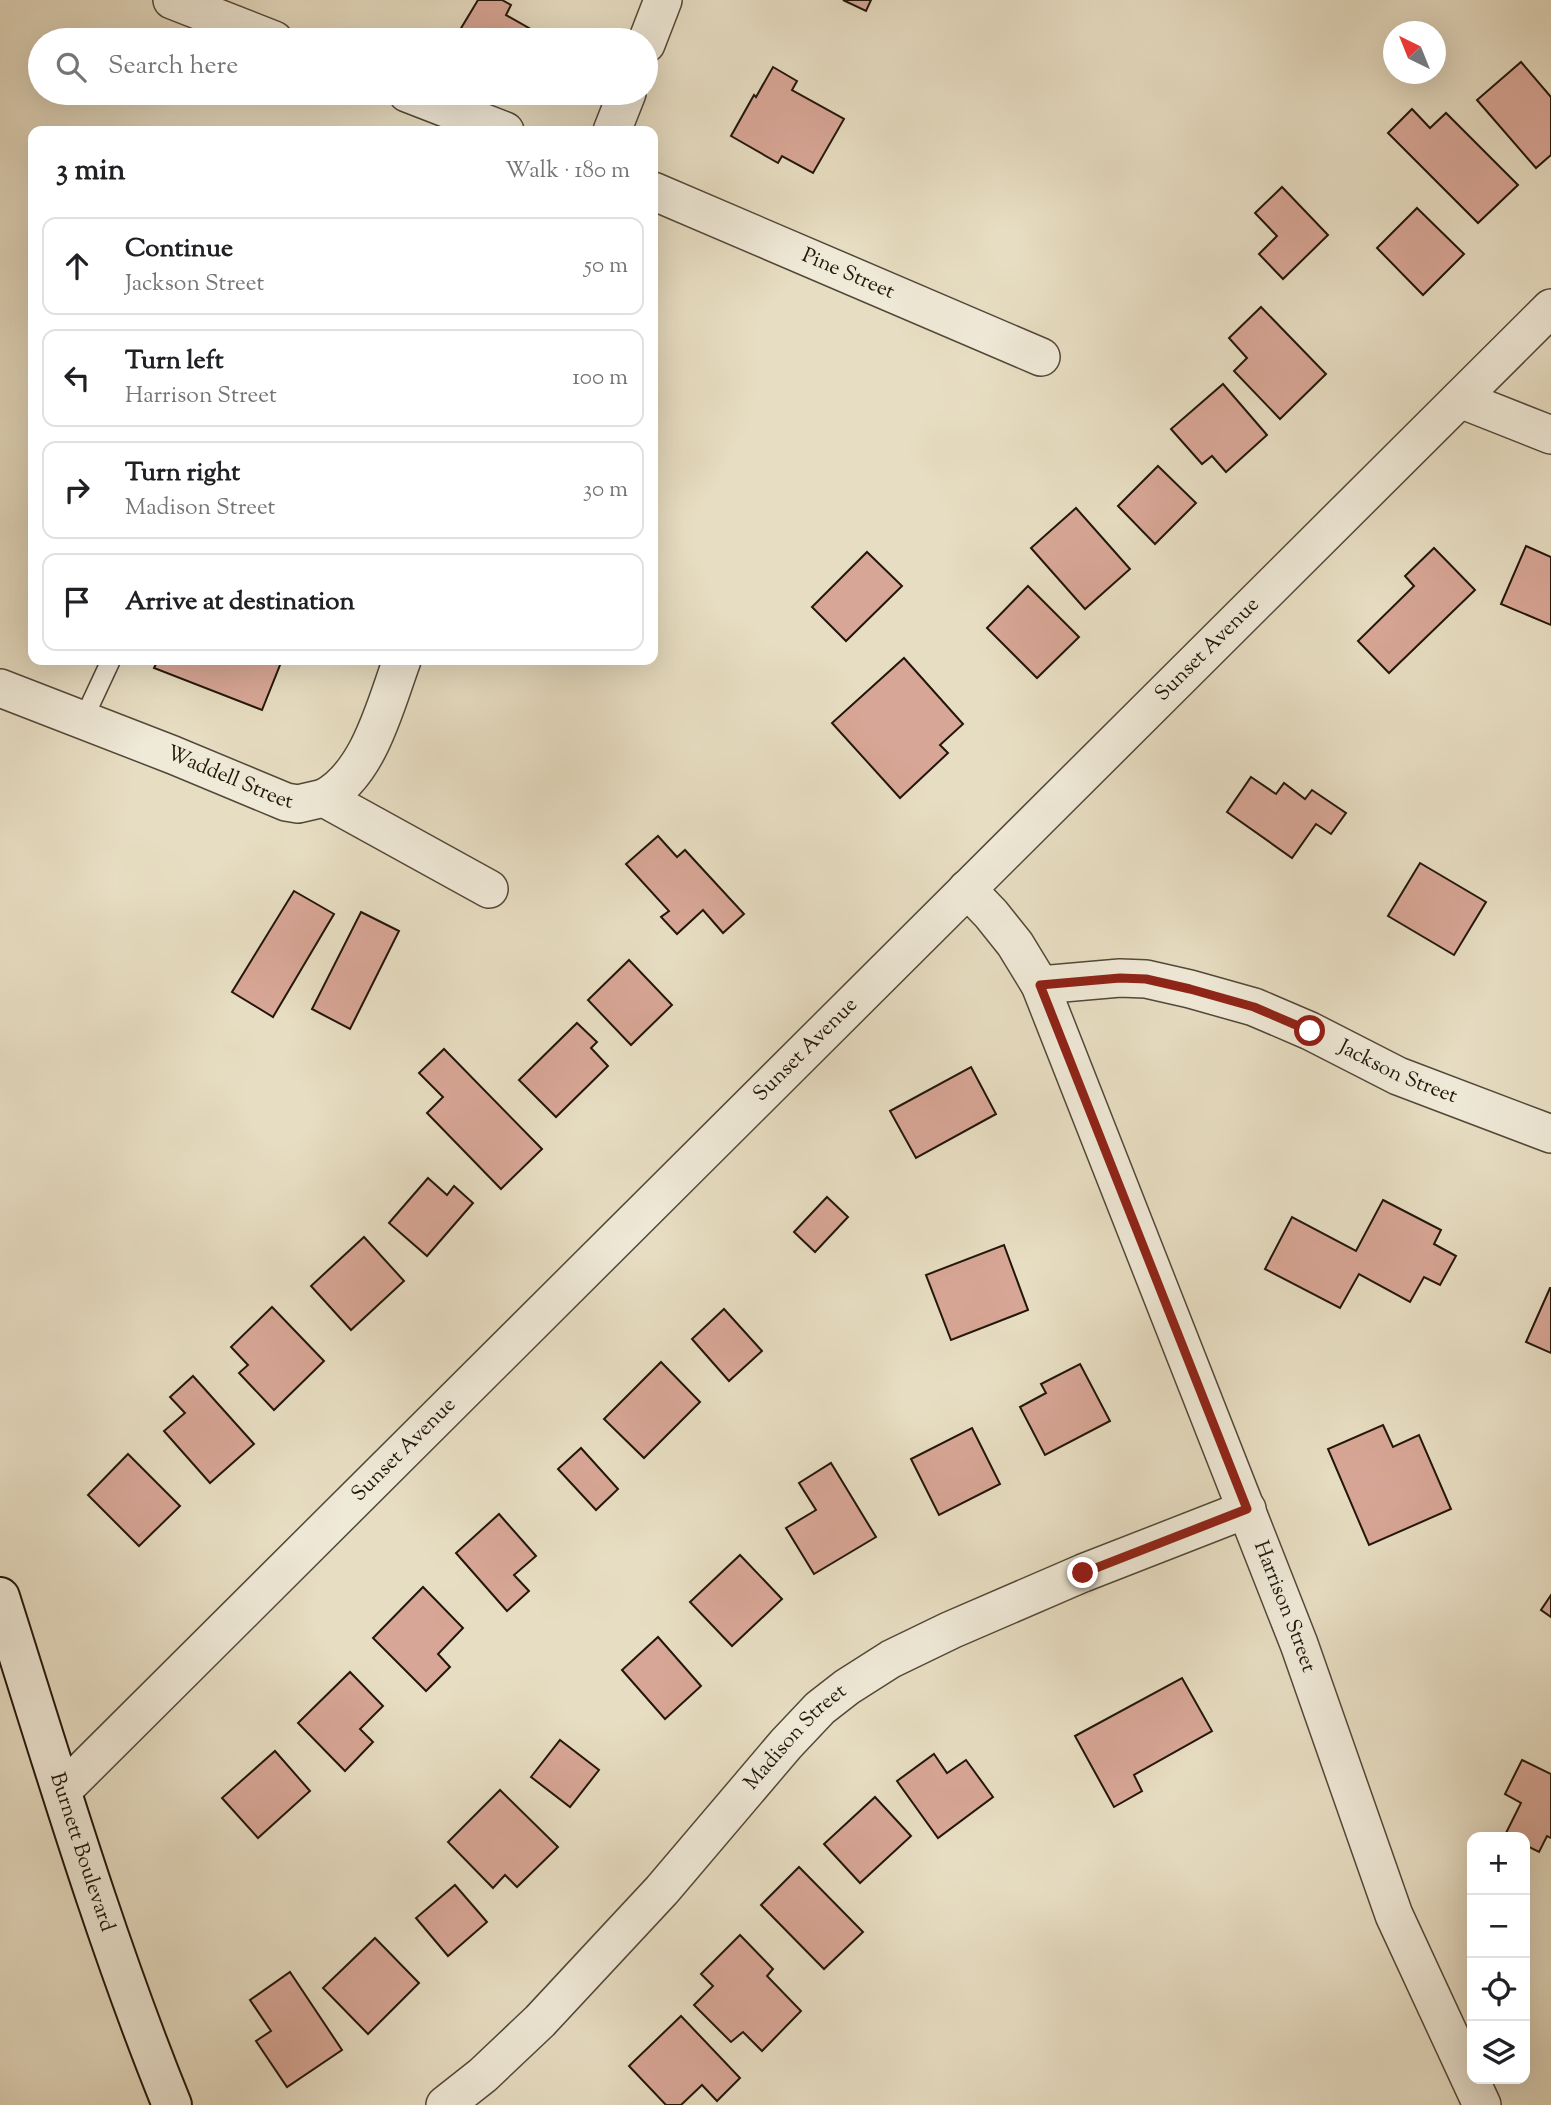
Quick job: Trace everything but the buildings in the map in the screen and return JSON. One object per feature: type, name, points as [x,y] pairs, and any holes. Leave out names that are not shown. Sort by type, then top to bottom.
[{"type":"main road","name":"Burnett Boulevard","points":[[0,1597],[143,2033],[172,2105]]},
{"type":"street","points":[[172,0],[243,28]]},
{"type":"street","points":[[652,28],[663,0]]},
{"type":"street","points":[[438,105],[492,126]]},
{"type":"street","points":[[614,126],[622,105]]},
{"type":"street","name":"Pine Street","points":[[658,193],[1041,357]]},
{"type":"street","name":"Sunset Avenue","points":[[62,1791],[1551,308]]},
{"type":"street","points":[[1460,399],[1551,435]]},
{"type":"street","points":[[324,798],[335,792],[357,769],[369,747],[400,665]]},
{"type":"street","name":"Waddell Street","points":[[0,688],[286,802],[298,804],[324,798],[489,889]]},
{"type":"street","name":"Harrison Street","points":[[967,889],[1015,944],[1040,985],[1299,1644],[1394,1915],[1482,2105]]},
{"type":"street","name":"Jackson Street","points":[[1040,985],[1120,978],[1146,979],[1254,1007],[1310,1031],[1398,1076],[1551,1134]]},
{"type":"street","name":"Madison Street","points":[[445,2105],[483,2076],[540,2021],[662,1890],[786,1744],[820,1708],[846,1687],[891,1659],[951,1630],[1083,1573],[1247,1509]]},
{"type":"lane","points":[[83,720],[109,665]]},
{"type":"route","points":[[1083,1573],[1247,1509],[1040,985],[1120,978],[1146,979],[1254,1007],[1310,1031]]}]
